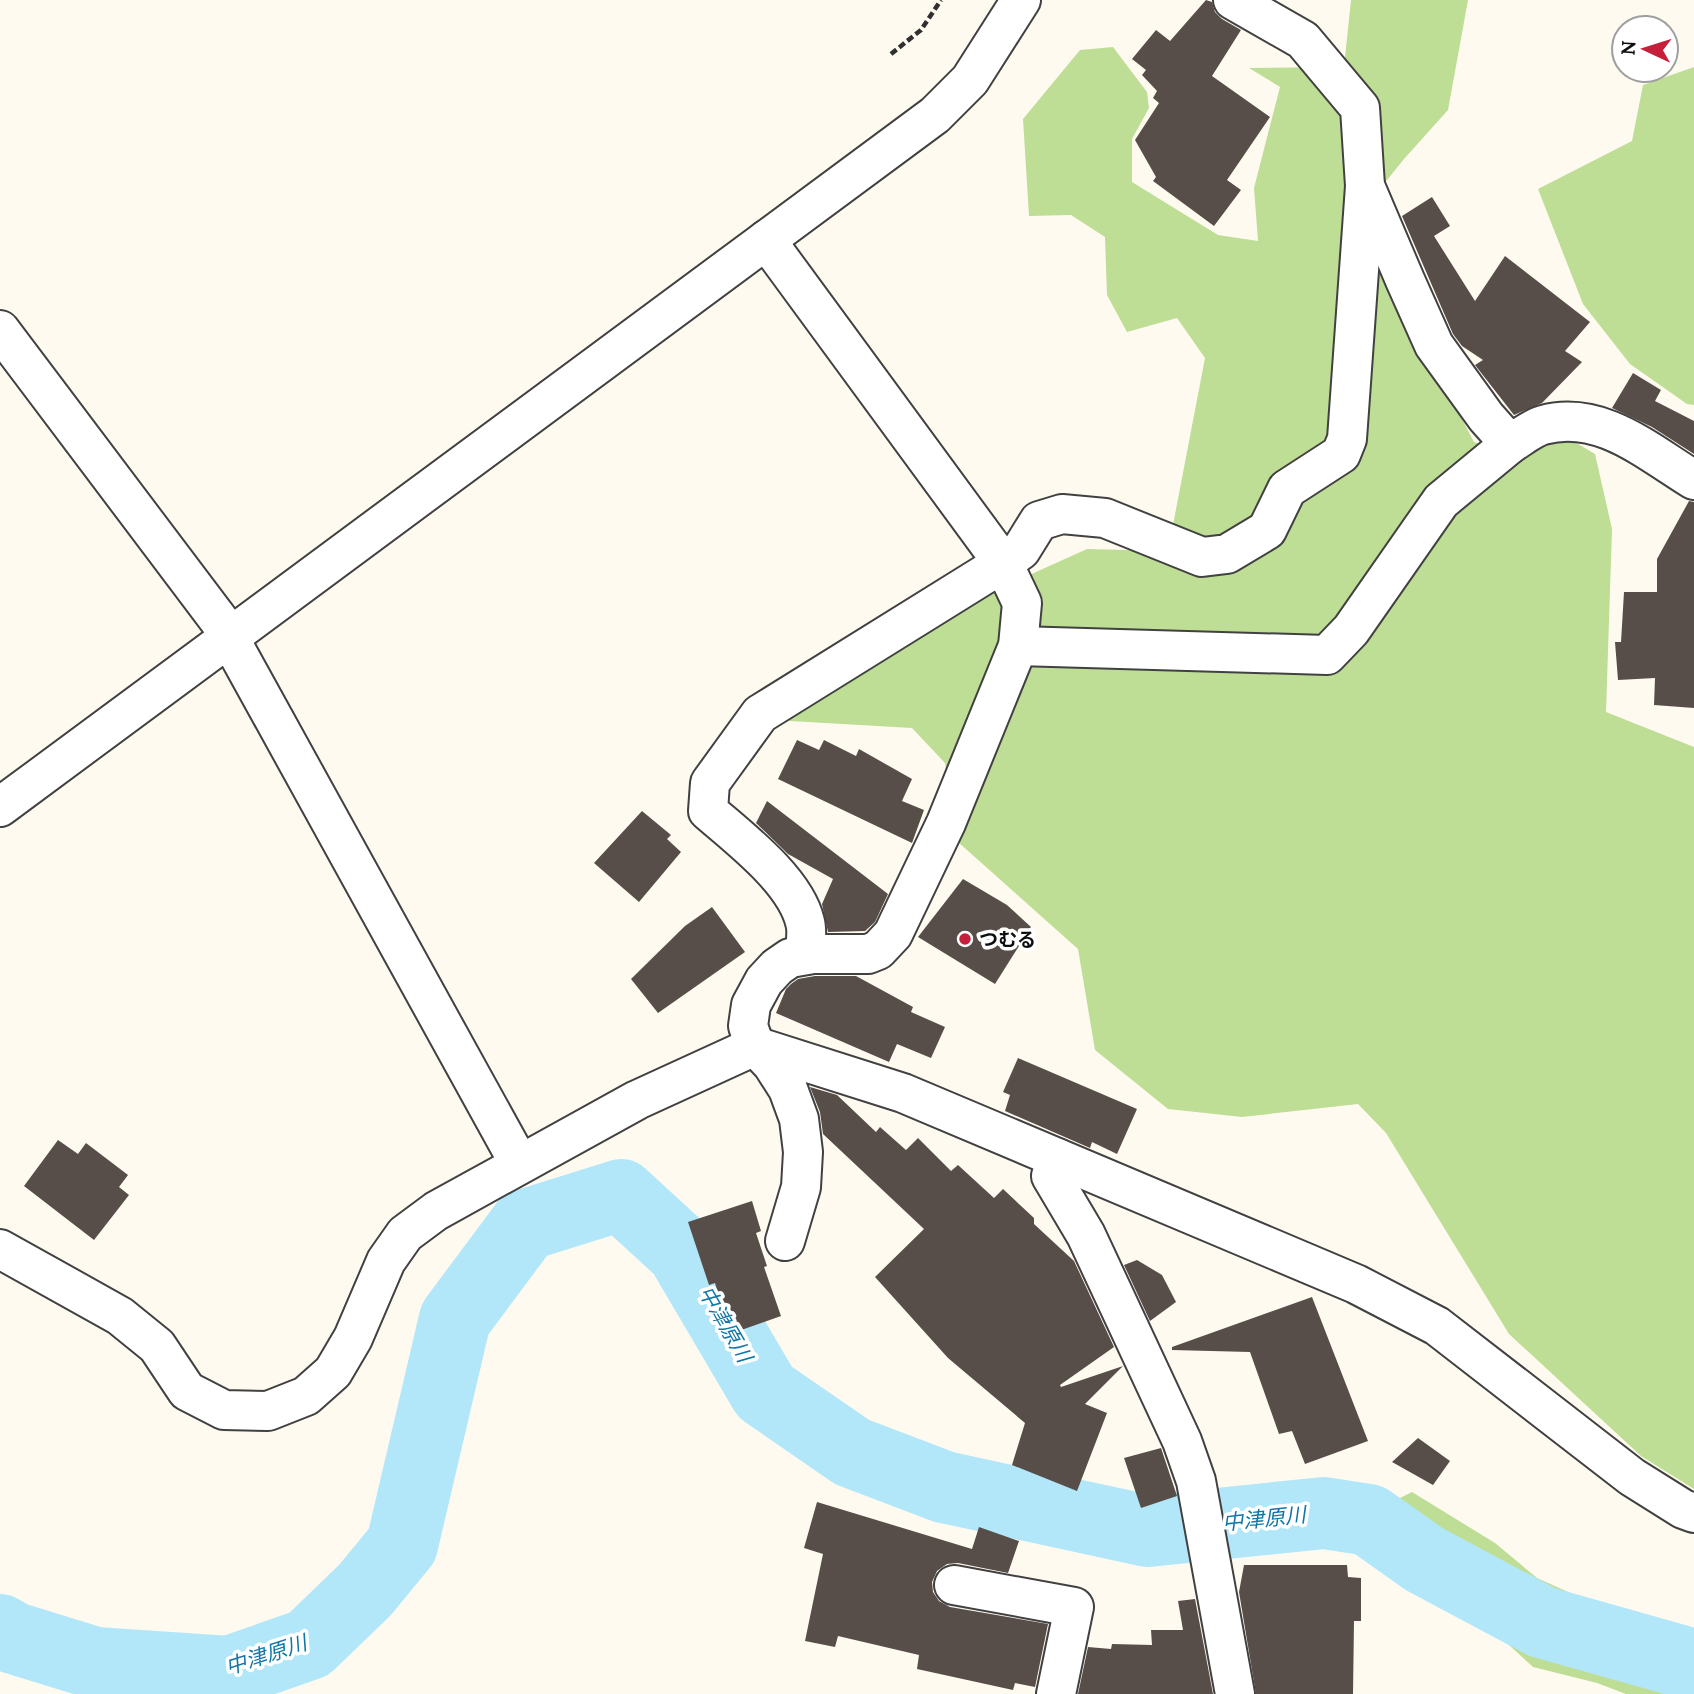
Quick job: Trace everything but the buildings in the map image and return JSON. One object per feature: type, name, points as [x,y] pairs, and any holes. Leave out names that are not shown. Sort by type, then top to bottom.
[{"type":"street","points":[[0,807],[935,115],[970,80],[1021,0]]},
{"type":"street","points":[[805,955],[806,923],[794,897],[755,851],[708,811],[710,783],[760,714],[1003,563],[1021,550],[1039,521],[1062,514],[1105,518],[1202,557],[1227,554],[1267,530],[1287,489],[1341,454],[1347,439],[1365,186],[1360,108],[1303,40],[1233,0]]},
{"type":"street","points":[[1365,186],[1434,345],[1486,417],[1510,444]]},
{"type":"street","points":[[766,240],[1003,563],[1022,603],[1018,646],[946,823],[893,934],[878,950],[868,954],[805,955],[790,958],[764,981],[751,1004],[748,1026],[755,1046],[772,1064],[788,1089],[799,1119],[803,1152],[801,1186],[785,1241]]},
{"type":"street","points":[[0,330],[221,623],[519,1164]]},
{"type":"street","points":[[1018,646],[1327,655],[1351,630],[1441,501],[1510,444],[1541,425],[1578,420],[1611,429],[1694,480]]},
{"type":"street","points":[[0,1249],[120,1316],[157,1346],[187,1391],[224,1410],[268,1411],[306,1396],[333,1372],[353,1338],[386,1261],[405,1234],[436,1211],[637,1100],[755,1046],[903,1093],[1356,1284],[1437,1326],[1632,1477],[1694,1513]]},
{"type":"street","points":[[1057,1158],[1051,1177],[1086,1235],[1177,1430],[1196,1481],[1235,1694]]},
{"type":"street","points":[[954,1585],[1074,1607],[1056,1694]]},
{"type":"path","points":[[891,54],[921,30],[941,0]]},
{"type":"green space","points":[[1351,0],[1468,0],[1448,110],[1357,217],[1474,442],[1513,454],[1563,435],[1595,454],[1612,529],[1606,712],[1694,747],[1694,1489],[1641,1456],[1509,1334],[1386,1133],[1358,1104],[1242,1117],[1168,1109],[1095,1050],[1078,949],[958,842],[945,763],[912,728],[773,720],[927,621],[1087,549],[1168,551],[1205,358],[1177,318],[1127,332],[1107,295],[1105,237],[1071,215],[1029,216],[1023,119],[1080,50],[1113,47],[1147,92],[1149,108],[1132,139],[1132,182],[1218,235],[1258,241],[1254,188],[1280,87],[1249,68],[1344,67]]},
{"type":"green space","points":[[1694,67],[1694,405],[1687,404],[1630,364],[1583,304],[1538,189],[1632,141],[1643,85],[1680,84],[1680,72]]},
{"type":"green space","points":[[1412,1492],[1495,1543],[1537,1578],[1668,1637],[1694,1642],[1694,1694],[1626,1694],[1597,1683],[1533,1667],[1464,1604],[1416,1579],[1386,1505]]},
{"type":"waterway","name":"中津原川","points":[[0,1630],[14,1638],[95,1663],[229,1672],[309,1644],[365,1590],[402,1545],[455,1319],[525,1225],[621,1195],[682,1251],[765,1392],[852,1452],[944,1487],[1148,1531],[1324,1513],[1369,1520],[1424,1559],[1542,1622],[1694,1665]]},
{"type":"place","name":"つむる","points":[[965,939]]}]
